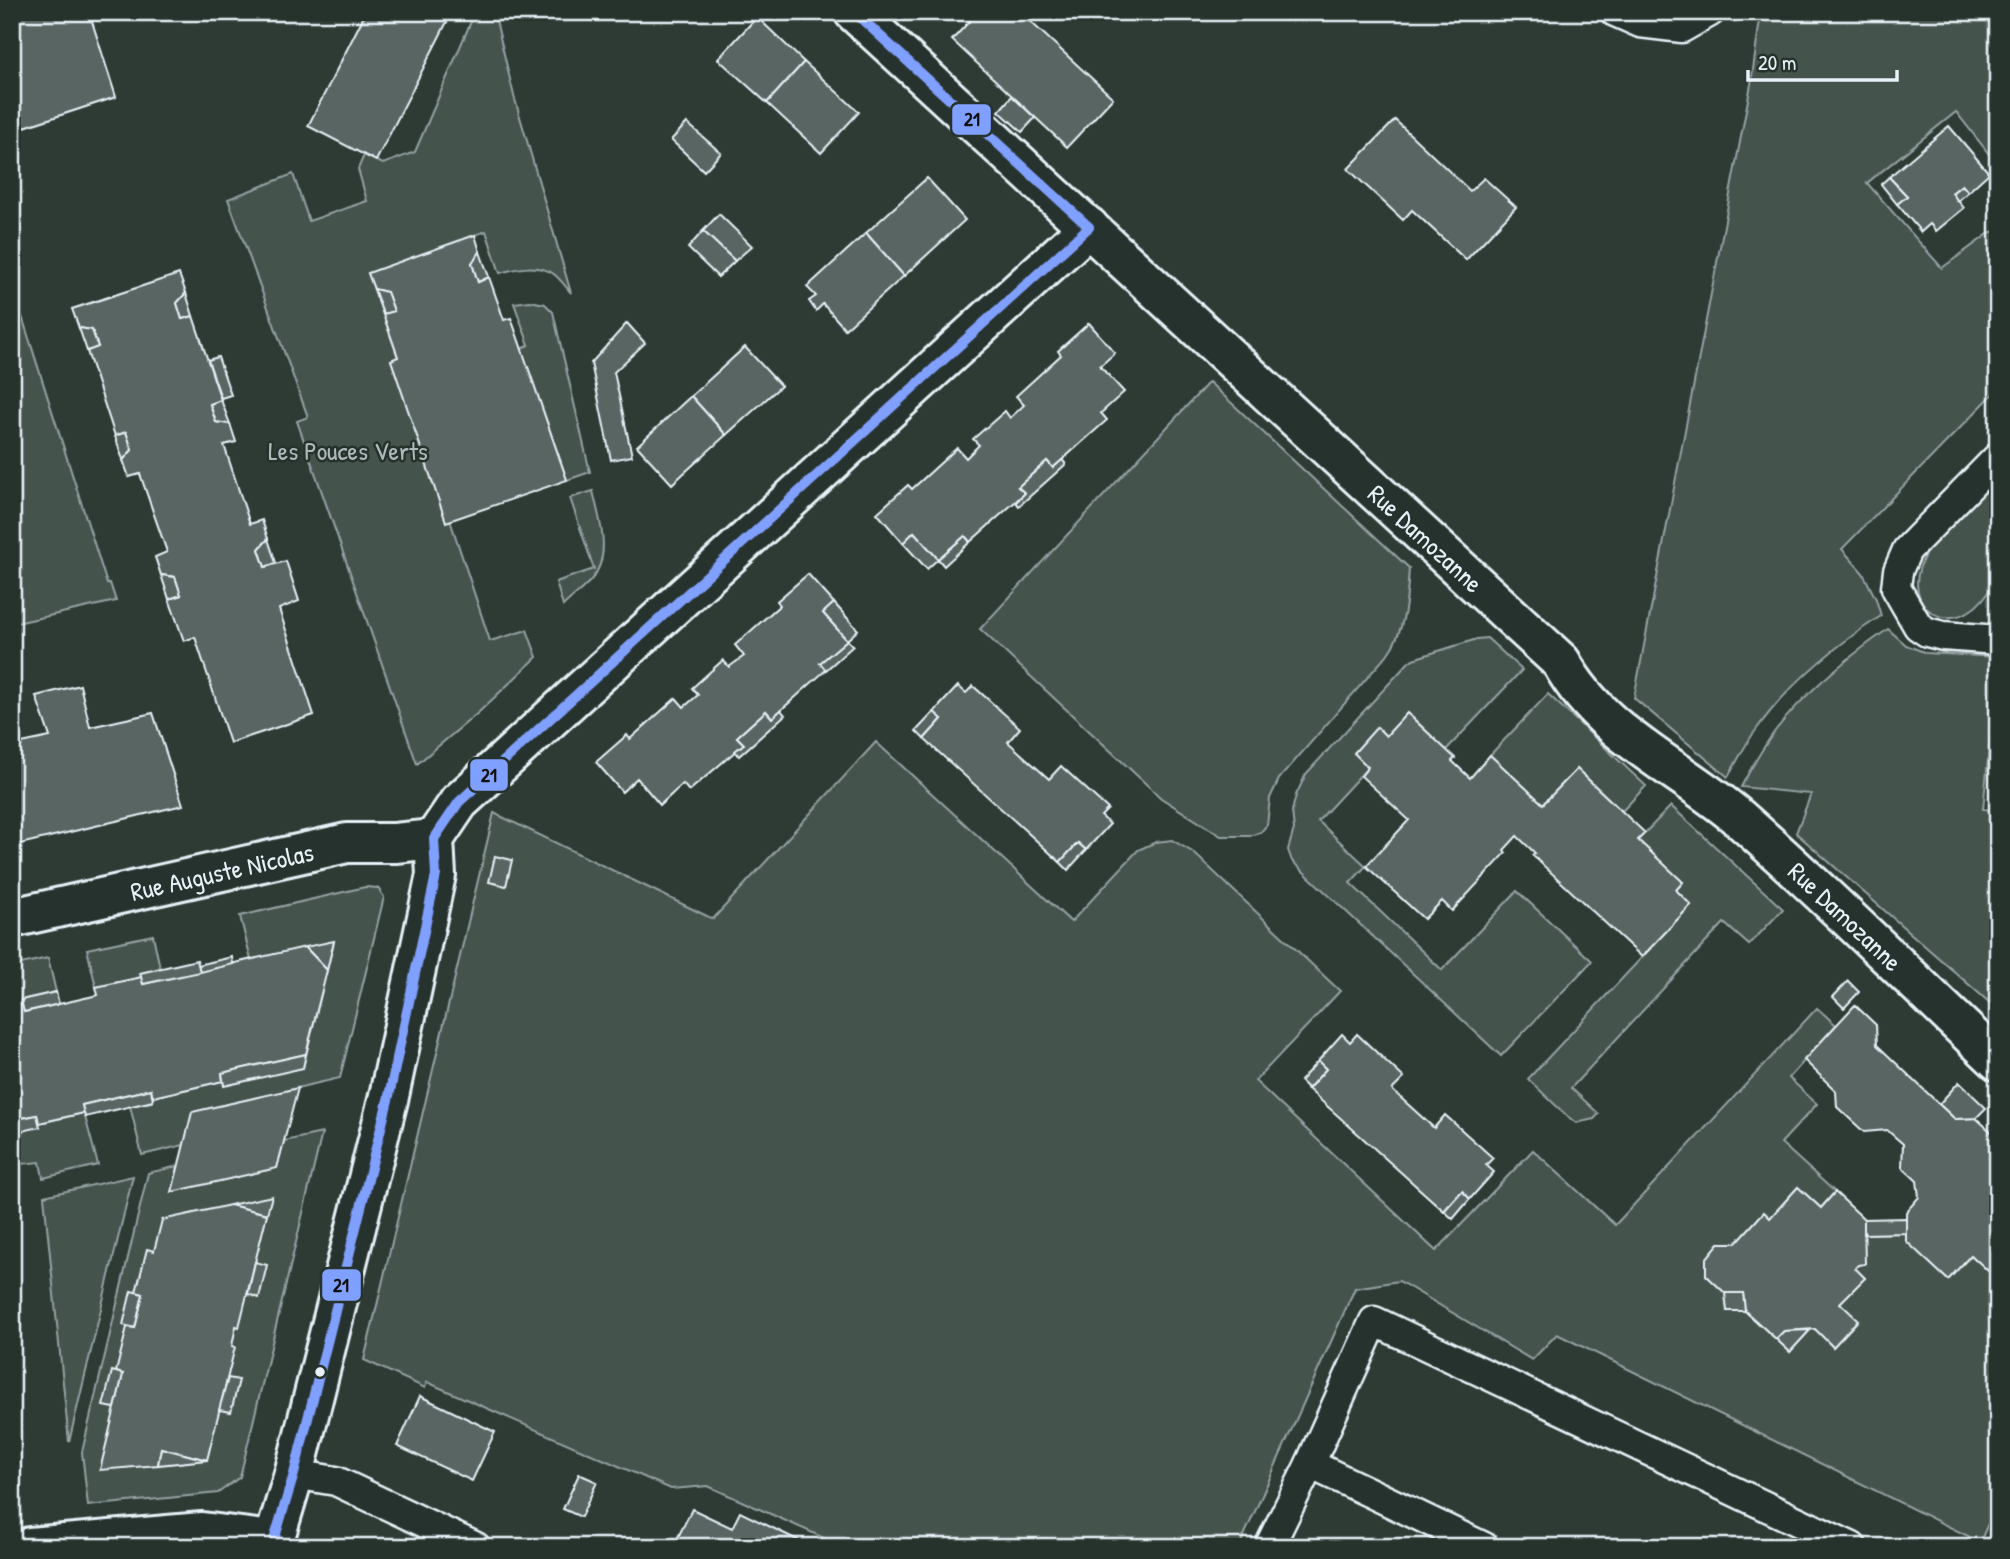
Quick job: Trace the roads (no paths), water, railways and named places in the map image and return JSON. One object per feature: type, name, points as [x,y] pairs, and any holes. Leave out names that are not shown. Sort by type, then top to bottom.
[{"type":"street","name":"Rue Damozanne","points":[[854,12],[1561,662],[1572,683],[1613,725],[1738,818],[1998,1061]]},
{"type":"street","points":[[30,1547],[202,1532],[273,1544],[295,1474],[389,1096],[436,875],[434,839],[459,802],[1089,227]]},
{"type":"street","name":"Rue Auguste Nicolas","points":[[12,918],[346,843],[395,843],[434,839]]},
{"type":"lane","points":[[1615,12],[1640,23],[1682,28],[1710,12]]},
{"type":"lane","points":[[1998,457],[1908,550],[1898,570],[1896,588],[1918,626],[1927,632],[1943,636],[1998,640]]},
{"type":"lane","points":[[1269,1547],[1310,1464],[1374,1321],[1852,1547]]},
{"type":"lane","points":[[1310,1464],[1485,1547]]},
{"type":"lane","points":[[295,1474],[336,1481],[476,1547]]},
{"type":"park label","name":"Les Pouces Verts","points":[[348,450]]}]
